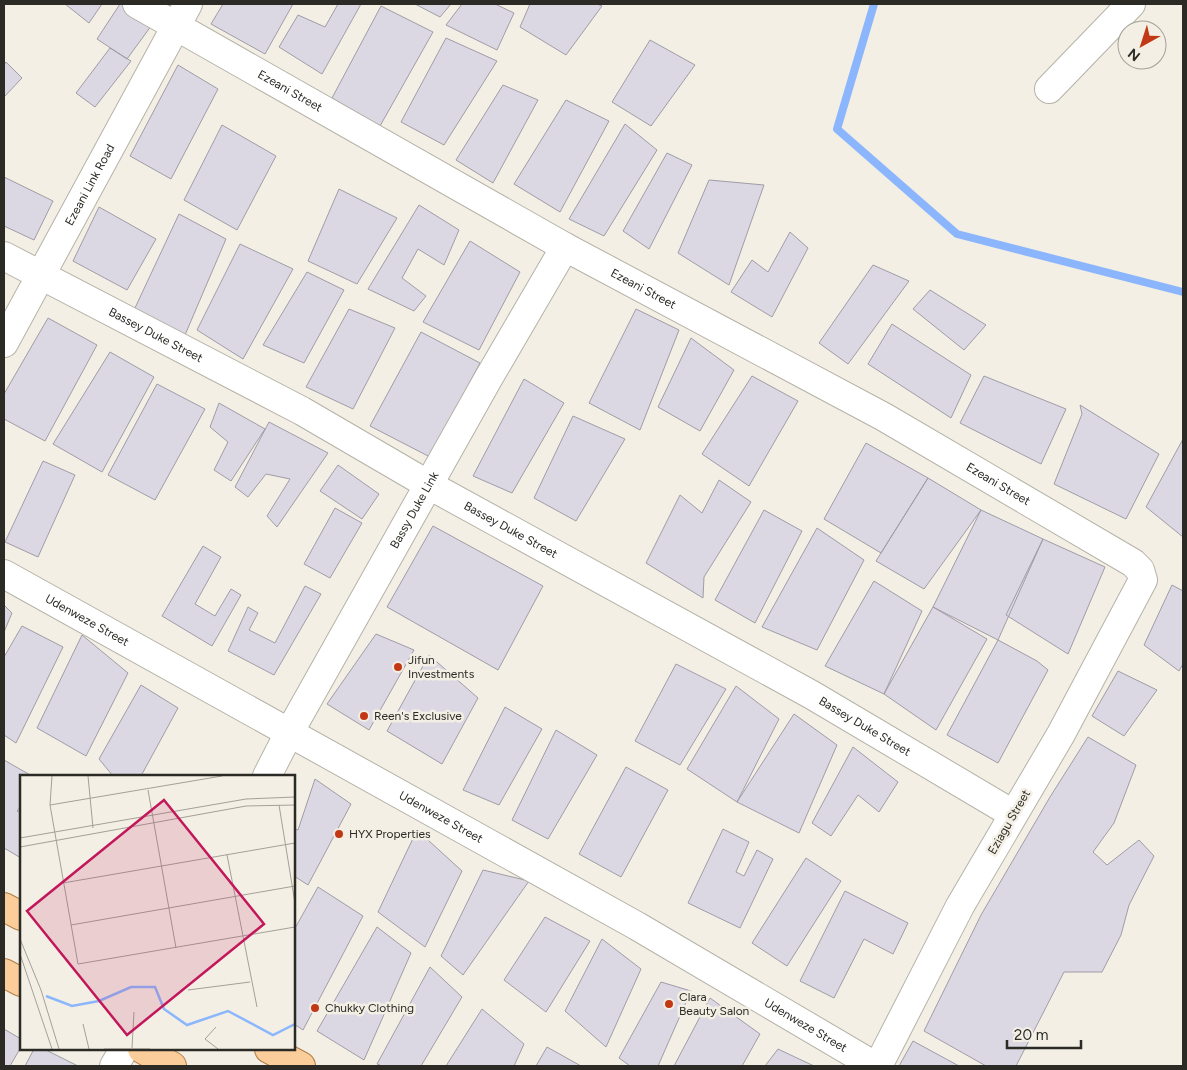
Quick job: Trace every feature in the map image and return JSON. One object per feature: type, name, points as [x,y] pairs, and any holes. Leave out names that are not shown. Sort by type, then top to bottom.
[{"type":"main road","points":[[4,907],[20,915]]},
{"type":"main road","points":[[4,973],[20,981]]},
{"type":"main road","points":[[144,1050],[172,1066]]},
{"type":"main road","points":[[271,1050],[301,1066]]},
{"type":"street","name":"Ezeani Street","points":[[137,4],[182,15],[565,247],[884,417],[1133,562],[1140,570],[1143,580]]},
{"type":"street","points":[[1049,90],[1130,4]]},
{"type":"street","name":"Ezeani Link Road","points":[[4,343],[182,15]]},
{"type":"street","name":"Bassy Duke Link","points":[[268,775],[289,733],[488,379],[565,247]]},
{"type":"street","name":"Bassey Duke Street","points":[[4,256],[302,411],[429,485],[812,695],[1014,814]]},
{"type":"street","name":"Udenweze Street","points":[[4,574],[637,926],[877,1066]]},
{"type":"street","name":"Eziagu Street","points":[[877,1066],[960,906],[1061,734],[1143,580]]},
{"type":"street","points":[[114,1066],[123,1050]]},
{"type":"building","points":[[65,4],[102,4],[89,23]]},
{"type":"building","points":[[120,4],[127,4],[154,22],[127,59],[97,39]]},
{"type":"building","points":[[223,4],[293,4],[265,54],[211,24]]},
{"type":"building","points":[[338,4],[361,4],[322,74],[279,47],[298,15],[325,27]]},
{"type":"building","points":[[415,4],[451,4],[440,17]]},
{"type":"building","points":[[462,4],[495,4],[514,13],[497,50],[446,25]]},
{"type":"building","points":[[530,4],[597,4],[602,6],[566,55],[520,27]]},
{"type":"building","points":[[381,6],[433,32],[380,126],[332,98]]},
{"type":"building","points":[[446,38],[497,61],[444,145],[401,122]]},
{"type":"building","points":[[650,40],[695,65],[651,126],[612,102]]},
{"type":"building","points":[[110,48],[131,61],[95,107],[76,93]]},
{"type":"building","points":[[6,62],[22,78],[4,97],[4,65]]},
{"type":"building","points":[[178,65],[218,89],[171,179],[130,156]]},
{"type":"building","points":[[503,85],[538,100],[493,183],[456,160]]},
{"type":"building","points":[[566,100],[609,121],[560,212],[514,184]]},
{"type":"building","points":[[625,124],[657,150],[604,236],[569,219]]},
{"type":"building","points":[[222,125],[276,156],[237,230],[184,200]]},
{"type":"building","points":[[667,153],[692,165],[649,249],[623,231]]},
{"type":"building","points":[[4,177],[53,201],[34,240],[4,226]]},
{"type":"building","points":[[709,180],[764,185],[729,285],[678,253]]},
{"type":"building","points":[[339,189],[397,218],[357,284],[308,261]]},
{"type":"building","points":[[419,205],[459,230],[444,265],[418,249],[402,278],[426,296],[414,311],[368,289]]},
{"type":"building","points":[[99,207],[156,239],[127,290],[73,261]]},
{"type":"building","points":[[179,214],[226,239],[185,335],[134,310]]},
{"type":"building","points":[[790,232],[808,248],[772,317],[731,292],[752,260],[768,272]]},
{"type":"building","points":[[470,241],[520,272],[479,350],[423,322]]},
{"type":"building","points":[[240,244],[293,269],[243,359],[197,330]]},
{"type":"building","points":[[873,265],[909,281],[848,364],[819,343]]},
{"type":"building","points":[[307,272],[344,290],[304,363],[263,345]]},
{"type":"building","points":[[930,290],[986,325],[964,350],[913,309]]},
{"type":"building","points":[[349,309],[395,328],[353,409],[306,387]]},
{"type":"building","points":[[636,309],[679,330],[640,430],[589,403]]},
{"type":"building","points":[[48,318],[97,345],[45,441],[4,419],[4,394]]},
{"type":"building","points":[[892,324],[971,375],[951,418],[868,364]]},
{"type":"building","points":[[421,332],[480,363],[430,457],[370,426]]},
{"type":"building","points":[[691,338],[734,370],[700,431],[658,407]]},
{"type":"building","points":[[110,352],[154,377],[102,472],[53,444]]},
{"type":"building","points":[[752,376],[798,401],[749,486],[702,454]]},
{"type":"building","points":[[984,376],[1066,409],[1041,464],[960,423]]},
{"type":"building","points":[[524,379],[564,403],[512,493],[473,476]]},
{"type":"building","points":[[157,384],[205,409],[155,500],[108,475]]},
{"type":"building","points":[[219,403],[265,429],[231,481],[214,470],[228,442],[210,427]]},
{"type":"building","points":[[1080,405],[1159,454],[1126,519],[1054,484],[1082,414]]},
{"type":"building","points":[[573,416],[625,439],[576,521],[534,498]]},
{"type":"building","points":[[269,422],[328,453],[277,527],[267,516],[290,479],[266,474],[248,497],[235,487]]},
{"type":"building","points":[[1183,439],[1183,537],[1146,507]]},
{"type":"building","points":[[866,443],[928,478],[881,553],[824,519]]},
{"type":"building","points":[[43,461],[75,475],[38,557],[5,542]]},
{"type":"building","points":[[338,465],[379,494],[362,519],[320,491]]},
{"type":"building","points":[[928,478],[981,510],[924,589],[876,561]]},
{"type":"building","points":[[719,480],[751,502],[704,577],[703,598],[646,563],[680,495],[702,513]]},
{"type":"building","points":[[335,508],[362,523],[330,578],[304,564]]},
{"type":"building","points":[[764,510],[802,531],[755,623],[715,600]]},
{"type":"building","points":[[981,510],[1043,539],[998,640],[933,607]]},
{"type":"building","points":[[433,526],[543,586],[498,670],[387,607]]},
{"type":"building","points":[[817,528],[864,560],[817,650],[762,627]]},
{"type":"building","points":[[1043,539],[1105,567],[1068,654],[1006,615]]},
{"type":"building","points":[[203,546],[221,557],[195,604],[215,616],[231,589],[241,595],[212,646],[162,616]]},
{"type":"building","points":[[874,581],[922,611],[884,694],[825,666]]},
{"type":"building","points":[[1172,585],[1183,591],[1183,664],[1179,671],[1144,645]]},
{"type":"building","points":[[305,586],[321,594],[274,675],[228,651],[248,607],[258,613],[249,630],[275,643]]},
{"type":"building","points":[[4,605],[12,613],[4,632]]},
{"type":"building","points":[[933,607],[987,639],[936,730],[884,694]]},
{"type":"building","points":[[22,626],[63,647],[16,743],[4,735],[4,657]]},
{"type":"building","points":[[376,634],[414,650],[369,730],[327,704]]},
{"type":"building","points":[[82,635],[128,673],[86,756],[37,728]]},
{"type":"building","points":[[998,640],[1037,661],[1048,670],[998,763],[947,735]]},
{"type":"building","points":[[429,655],[478,698],[442,764],[387,731]]},
{"type":"building","points":[[676,664],[726,689],[680,765],[635,741]]},
{"type":"building","points":[[1118,671],[1157,690],[1124,736],[1092,716]]},
{"type":"building","points":[[141,685],[178,708],[142,775],[112,775],[99,759]]},
{"type":"building","points":[[736,686],[779,719],[737,802],[687,769]]},
{"type":"building","points":[[505,707],[542,729],[499,805],[463,790]]},
{"type":"building","points":[[794,714],[837,745],[799,833],[737,802]]},
{"type":"building","points":[[556,730],[597,755],[548,839],[512,820]]},
{"type":"building","points":[[1088,737],[1136,765],[1114,823],[1093,852],[1107,865],[1139,840],[1154,856],[1129,905],[1121,935],[1102,972],[1064,972],[1016,1066],[986,1066],[924,1031],[981,915],[1050,797]]},
{"type":"building","points":[[853,747],[898,782],[879,812],[858,795],[831,836],[812,823]]},
{"type":"building","points":[[4,760],[30,775],[20,775],[20,807],[17,811],[20,812],[20,857],[4,848]]},
{"type":"building","points":[[626,767],[668,790],[621,877],[579,854]]},
{"type":"building","points":[[315,779],[351,804],[308,885],[295,877],[295,829],[298,830]]},
{"type":"building","points":[[723,829],[749,842],[736,872],[744,876],[757,850],[773,859],[740,928],[688,903]]},
{"type":"building","points":[[417,830],[462,871],[425,947],[378,912]]},
{"type":"building","points":[[806,858],[841,881],[787,966],[752,943]]},
{"type":"building","points":[[483,870],[529,881],[463,975],[441,956]]},
{"type":"building","points":[[318,887],[363,916],[303,1030],[295,1025],[295,928]]},
{"type":"building","points":[[845,891],[908,923],[893,954],[864,939],[834,998],[800,981]]},
{"type":"building","points":[[545,917],[590,941],[546,1012],[504,980]]},
{"type":"building","points":[[377,927],[411,953],[364,1060],[317,1031]]},
{"type":"building","points":[[602,939],[641,969],[606,1047],[565,1011]]},
{"type":"building","points":[[430,967],[462,997],[421,1066],[382,1066],[377,1064]]},
{"type":"building","points":[[661,982],[691,991],[658,1066],[630,1066],[619,1058]]},
{"type":"building","points":[[710,998],[760,1034],[742,1066],[674,1066]]},
{"type":"building","points":[[482,1009],[524,1044],[514,1066],[446,1066]]},
{"type":"building","points":[[4,1029],[20,1038],[20,1049],[10,1066],[4,1066]]},
{"type":"building","points":[[913,1041],[959,1066],[899,1066]]},
{"type":"building","points":[[547,1047],[581,1066],[536,1066]]},
{"type":"building","points":[[778,1049],[814,1066],[765,1066]]},
{"type":"building","points":[[33,1050],[46,1050],[78,1066],[25,1066]]},
{"type":"waterway","points":[[874,4],[837,129],[957,234],[1183,292]]},
{"type":"place","name":"Jifun Investments","points":[[398,667]]},
{"type":"place","name":"Reen's Exclusive","points":[[364,716]]},
{"type":"place","name":"HYX Properties","points":[[339,834]]},
{"type":"place","name":"Clara Beauty Salon","points":[[669,1004]]},
{"type":"place","name":"Chukky Clothing","points":[[315,1008]]}]
